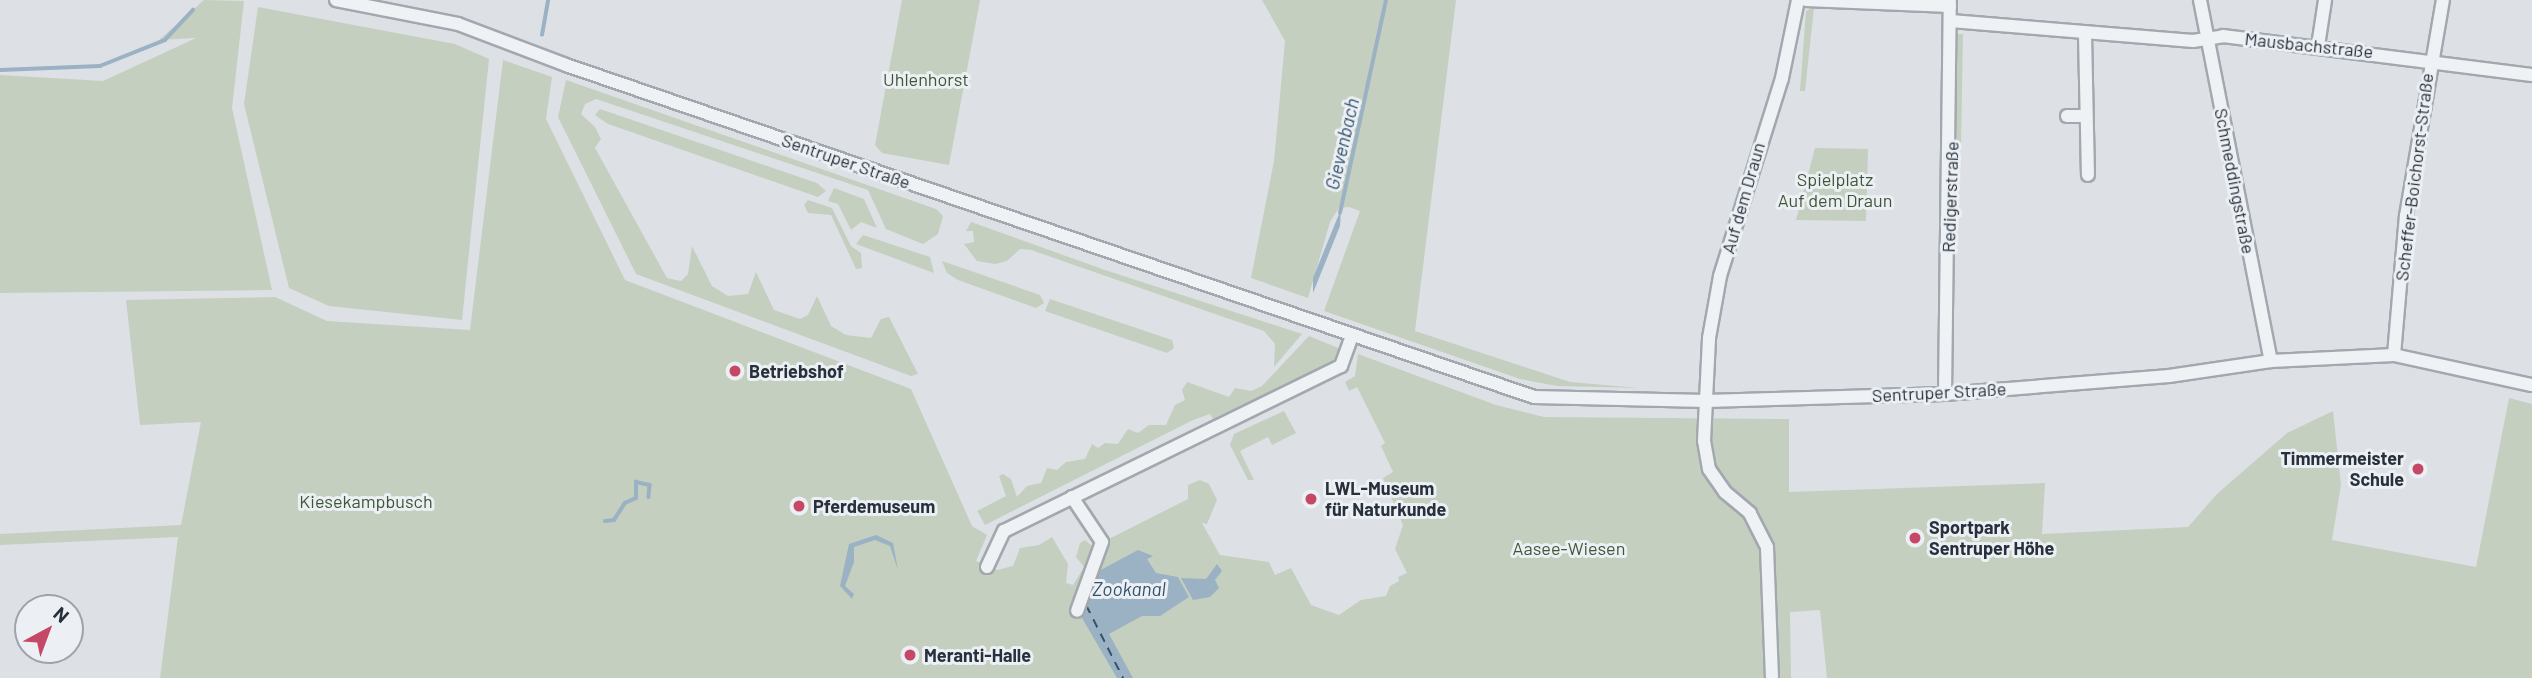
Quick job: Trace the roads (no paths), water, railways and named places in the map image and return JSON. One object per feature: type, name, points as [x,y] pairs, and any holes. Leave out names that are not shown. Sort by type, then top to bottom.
[{"type":"street","name":"Sentruper Straße","points":[[336,0],[458,24],[1352,337],[1534,397],[1706,401],[1945,394],[2169,376],[2271,362],[2394,355],[2532,385]]},
{"type":"street","name":"Auf dem Draun","points":[[1772,678],[1767,547],[1750,513],[1725,492],[1710,469],[1704,441],[1709,338],[1720,276],[1782,78],[1798,0]]},
{"type":"street","points":[[1806,0],[1950,3]]},
{"type":"street","name":"Schmeddingstraße","points":[[2200,0],[2271,362]]},
{"type":"street","points":[[2318,46],[2325,0]]},
{"type":"street","name":"Scheffer-Boichorst-Straße","points":[[2394,355],[2406,216],[2430,59],[2443,0]]},
{"type":"street","name":"Redigerstraße","points":[[1945,394],[1950,3]]},
{"type":"street","name":"Mausbachstraße","points":[[1951,22],[2085,34],[2206,39],[2223,36],[2430,59],[2532,75]]},
{"type":"street","points":[[2085,34],[2088,175]]},
{"type":"street","points":[[2067,116],[2085,116]]},
{"type":"street","points":[[987,567],[1004,531],[1341,366],[1352,337]]},
{"type":"street","points":[[1072,497],[1102,542],[1077,611]]},
{"type":"water","points":[[1341,209],[1340,226],[1313,293],[1313,278]]},
{"type":"water","points":[[876,535],[893,543],[898,570],[890,546],[875,540],[854,547],[854,562],[845,586],[854,594],[852,599],[840,586],[849,544]]},
{"type":"water","name":"Zookanal","points":[[1138,550],[1153,556],[1147,559],[1156,573],[1178,577],[1189,597],[1160,616],[1142,616],[1109,634],[1133,678],[1117,678],[1082,618],[1097,572]]},
{"type":"water","points":[[1217,564],[1222,571],[1215,580],[1219,588],[1210,597],[1193,600],[1181,578],[1206,579]]},
{"type":"waterway","points":[[542,35],[548,0]]},
{"type":"waterway","name":"Gievenbach","points":[[1340,213],[1386,0]]},
{"type":"waterway","points":[[0,70],[100,66],[165,40],[193,10]]},
{"type":"waterway","points":[[605,521],[614,520],[625,503],[636,498],[636,482],[650,485],[649,497]]},
{"type":"place","name":"Betriebshof","points":[[735,371]]},
{"type":"place","name":"Timmermeister Schule","points":[[2418,469]]},
{"type":"place","name":"LWL-Museum für Naturkunde","points":[[1311,499]]},
{"type":"place","name":"Pferdemuseum","points":[[799,506]]},
{"type":"place","name":"Sportpark Sentruper Höhe","points":[[1915,538]]},
{"type":"place","name":"Meranti-Halle","points":[[910,655]]},
{"type":"park label","name":"Uhlenhorst","points":[[926,79]]},
{"type":"park label","name":"Spielplatz Auf dem Draun","points":[[1835,190]]},
{"type":"park label","name":"Kiesekampbusch","points":[[366,501]]},
{"type":"park label","name":"Aasee-Wiesen","points":[[1569,548]]}]
